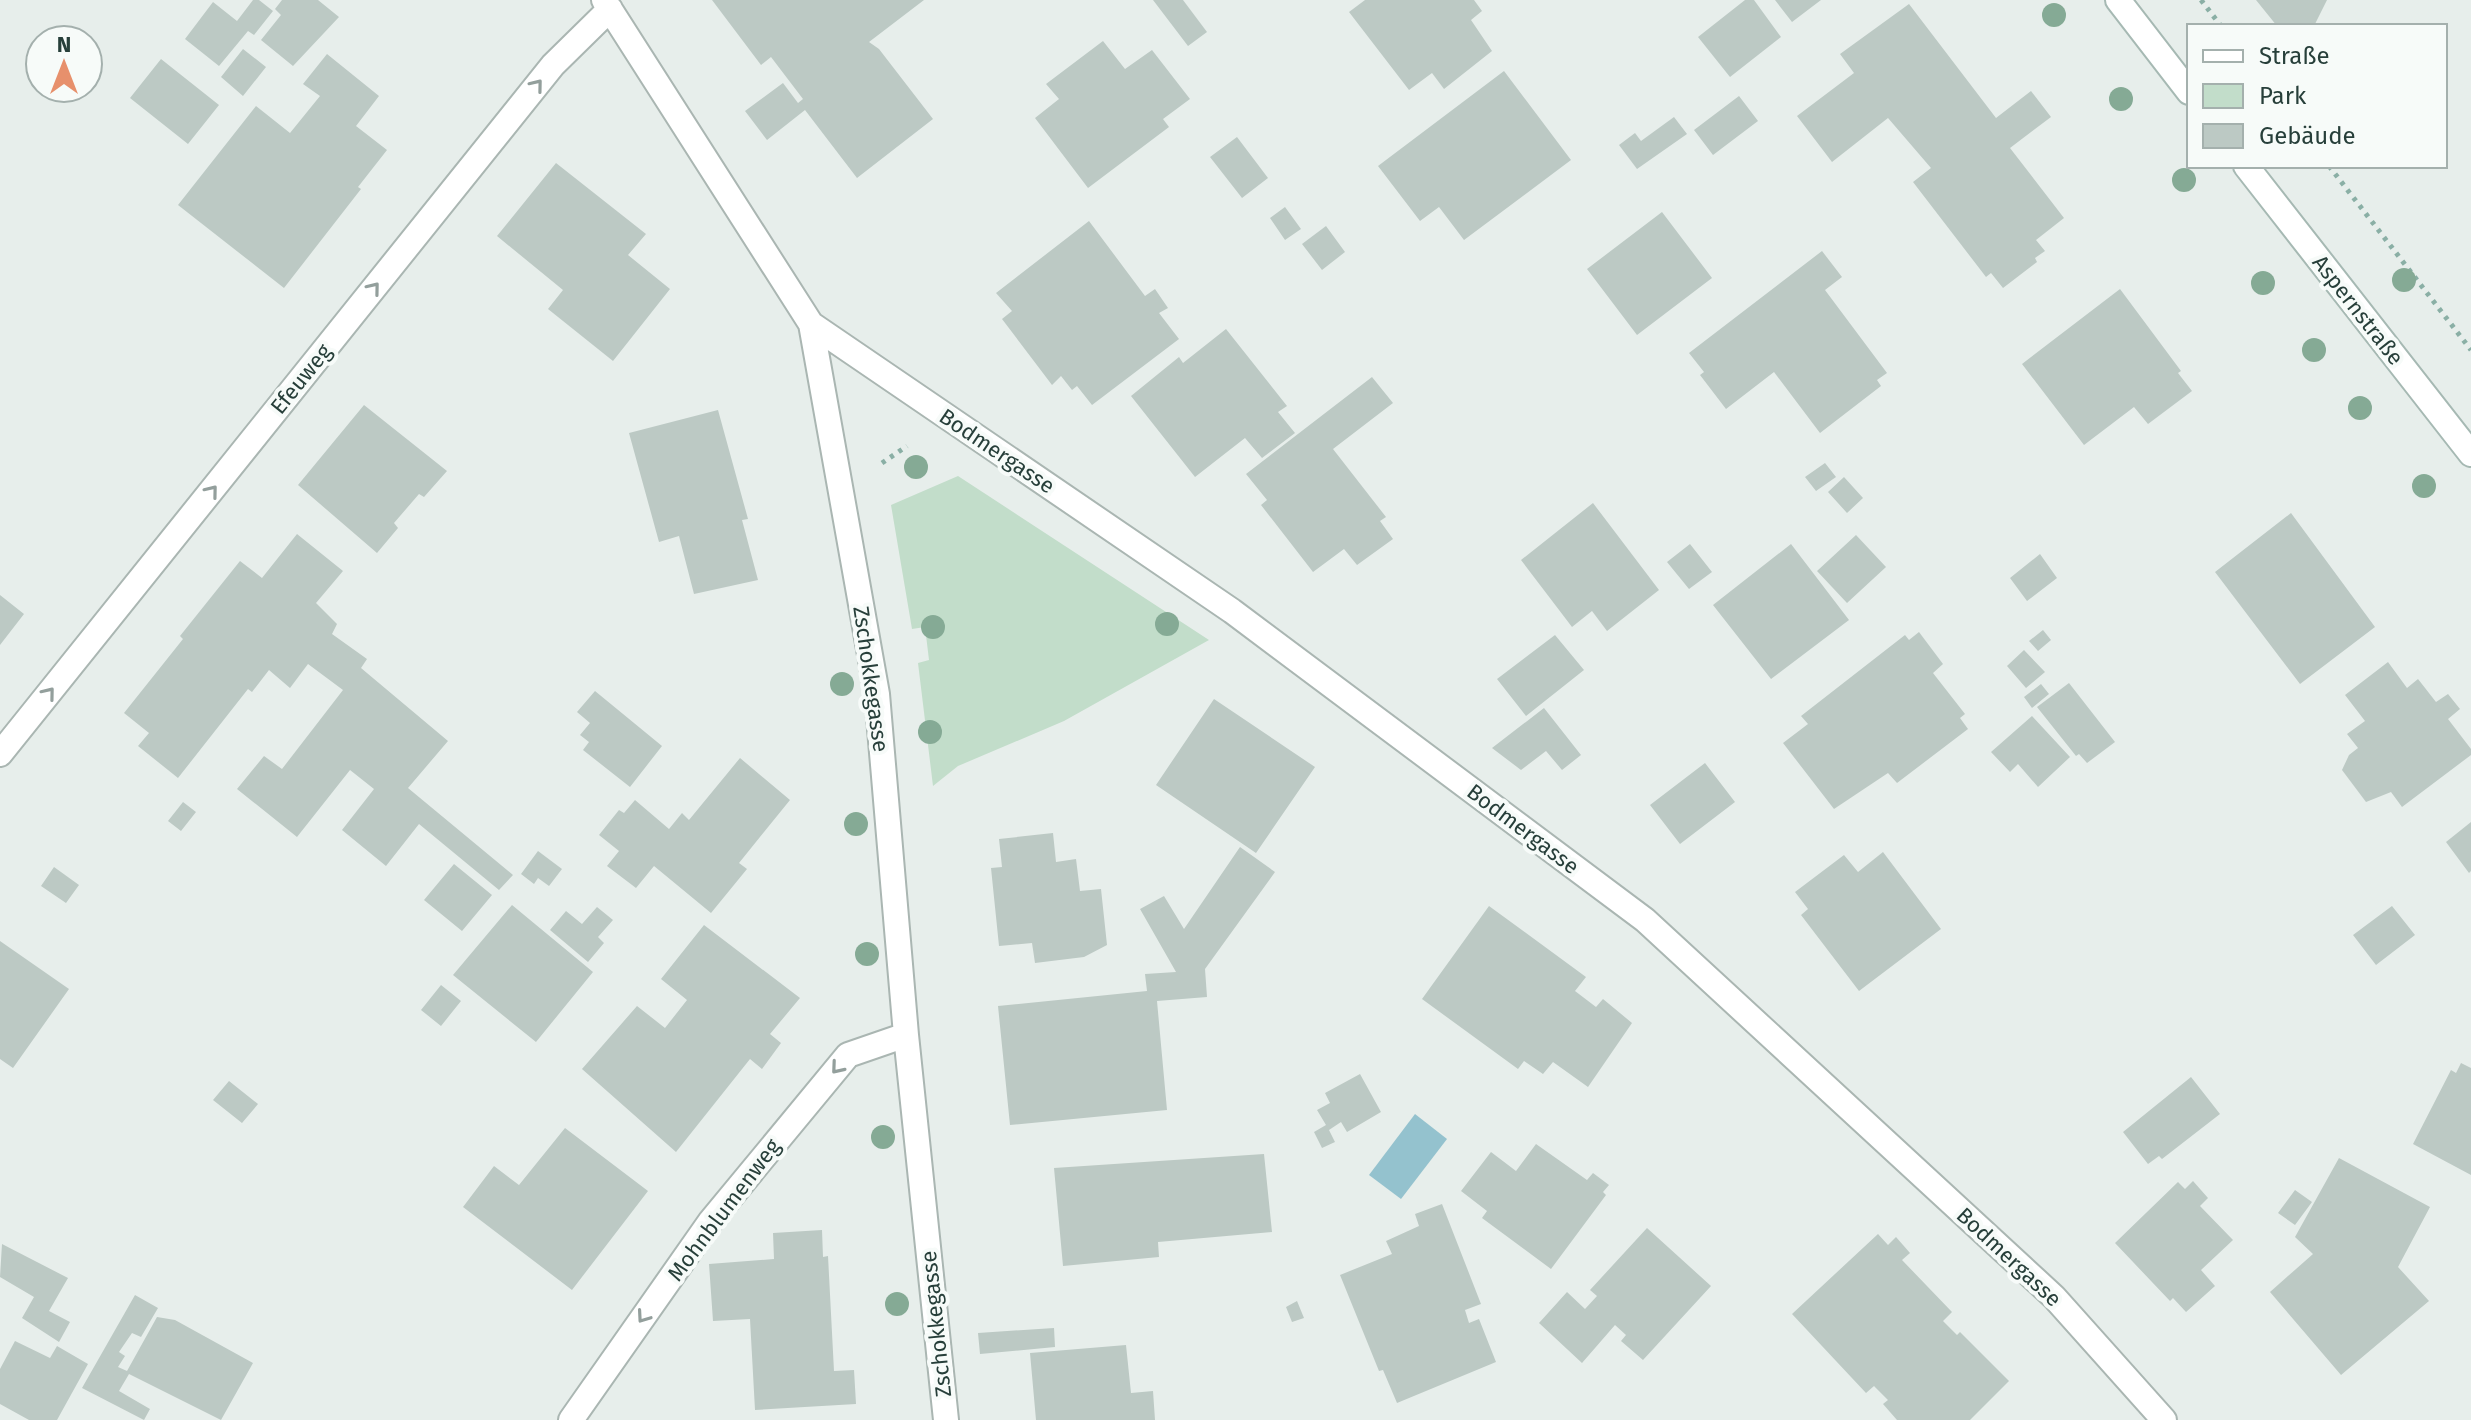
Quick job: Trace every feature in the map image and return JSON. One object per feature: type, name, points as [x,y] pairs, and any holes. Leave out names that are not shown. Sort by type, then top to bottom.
[{"type":"street","points":[[2118,0],[2187,89]]},
{"type":"street","name":"Zschokkegasse","points":[[607,4],[811,324],[877,694],[906,1035],[946,1420]]},
{"type":"street","name":"Efeuweg","points":[[0,754],[553,65],[607,4]]},
{"type":"street","name":"Aspernstraße","points":[[2248,168],[2471,454]]},
{"type":"street","name":"Bodmergasse","points":[[811,324],[1232,611],[1645,920],[2054,1297],[2164,1420]]},
{"type":"street","name":"Mohnblumenweg","points":[[571,1420],[710,1222],[848,1055],[906,1035]]},
{"type":"path","points":[[2201,0],[2219,24]]},
{"type":"path","points":[[2331,168],[2471,350]]},
{"type":"green space","points":[[958,476],[1209,640],[1064,721],[958,766],[933,786],[918,663],[929,660],[925,627],[912,629],[891,505]]},
{"type":"water","points":[[1415,1114],[1447,1139],[1401,1199],[1369,1175]]},
{"type":"building","points":[[253,0],[259,0],[273,11],[254,35],[248,31],[219,66],[185,39],[213,2],[237,21]]},
{"type":"building","points":[[282,0],[318,0],[339,17],[293,66],[261,40],[281,15],[275,9]]},
{"type":"building","points":[[712,0],[924,0],[869,42],[879,49],[933,119],[857,178],[805,110],[767,140],[745,111],[783,83],[798,103],[803,99],[771,57],[761,65]]},
{"type":"building","points":[[1153,0],[1183,0],[1207,32],[1188,46]]},
{"type":"building","points":[[1365,0],[1474,0],[1482,11],[1471,20],[1492,51],[1444,89],[1432,73],[1409,90],[1349,12]]},
{"type":"building","points":[[1745,0],[1754,0],[1781,37],[1730,77],[1698,37]]},
{"type":"building","points":[[1775,0],[1821,0],[1792,22]]},
{"type":"building","points":[[2256,0],[2327,0],[2315,24],[2275,24]]},
{"type":"building","points":[[1909,4],[1996,118],[2031,91],[2051,117],[2010,148],[2064,218],[2036,240],[2045,251],[2035,258],[2037,262],[2003,288],[1991,273],[1986,277],[1913,182],[1931,168],[1888,118],[1832,162],[1797,116],[1854,73],[1840,54]]},
{"type":"building","points":[[1103,41],[1125,69],[1152,50],[1190,99],[1163,119],[1169,127],[1088,188],[1035,118],[1059,99],[1046,84]]},
{"type":"building","points":[[243,49],[266,67],[243,96],[221,77]]},
{"type":"building","points":[[327,54],[379,96],[356,126],[387,150],[358,187],[361,189],[284,288],[178,205],[256,106],[290,133],[320,96],[303,84]]},
{"type":"building","points":[[161,59],[219,105],[188,144],[130,98]]},
{"type":"building","points":[[1504,71],[1571,160],[1464,240],[1439,207],[1420,221],[1378,166]]},
{"type":"building","points":[[1739,96],[1758,121],[1713,155],[1694,130]]},
{"type":"building","points":[[1674,117],[1687,134],[1637,169],[1619,145],[1635,133],[1641,141]]},
{"type":"building","points":[[1237,137],[1268,178],[1242,198],[1210,157]]},
{"type":"building","points":[[556,163],[646,234],[628,255],[670,289],[613,361],[548,309],[563,290],[497,236]]},
{"type":"building","points":[[1285,207],[1301,229],[1285,240],[1270,218]]},
{"type":"building","points":[[1662,212],[1712,278],[1637,335],[1587,269]]},
{"type":"building","points":[[1089,221],[1145,296],[1155,289],[1168,308],[1159,313],[1179,339],[1092,405],[1077,386],[1072,390],[1061,376],[1052,385],[1002,319],[1012,311],[996,293]]},
{"type":"building","points":[[1326,226],[1345,252],[1322,270],[1302,244]]},
{"type":"building","points":[[1822,251],[1842,277],[1825,290],[1887,373],[1877,380],[1881,386],[1820,433],[1774,372],[1726,409],[1700,375],[1704,372],[1689,353]]},
{"type":"building","points":[[2120,289],[2181,371],[2178,373],[2192,391],[2148,424],[2134,407],[2084,445],[2022,364]]},
{"type":"building","points":[[1226,329],[1287,406],[1278,412],[1295,433],[1262,458],[1245,438],[1195,477],[1131,396],[1179,357],[1183,363]]},
{"type":"building","points":[[1372,377],[1393,403],[1333,449],[1386,517],[1380,521],[1393,539],[1357,565],[1344,549],[1313,572],[1261,505],[1267,500],[1246,474]]},
{"type":"building","points":[[364,405],[447,471],[424,497],[419,494],[394,523],[398,528],[377,553],[298,485]]},
{"type":"building","points":[[718,410],[748,519],[742,520],[758,580],[694,594],[679,536],[659,542],[629,433]]},
{"type":"building","points":[[1825,463],[1836,477],[1816,491],[1805,477]]},
{"type":"building","points":[[1844,477],[1863,498],[1847,513],[1828,492]]},
{"type":"building","points":[[1593,503],[1659,590],[1607,631],[1592,611],[1572,627],[1521,560]]},
{"type":"building","points":[[2291,513],[2375,627],[2300,684],[2215,572]]},
{"type":"building","points":[[297,534],[343,571],[316,603],[337,624],[332,634],[367,659],[361,668],[448,741],[408,788],[513,875],[499,890],[419,824],[386,866],[342,830],[374,789],[350,770],[297,837],[237,789],[264,756],[282,769],[343,690],[308,664],[290,688],[269,670],[252,692],[248,689],[178,778],[138,746],[149,733],[124,713],[183,639],[180,636],[240,561],[262,578]]},
{"type":"building","points":[[1856,535],[1886,567],[1847,603],[1817,571]]},
{"type":"building","points":[[1690,544],[1712,572],[1689,589],[1667,562]]},
{"type":"building","points":[[1791,544],[1849,620],[1771,679],[1713,605]]},
{"type":"building","points":[[2040,554],[2057,578],[2027,601],[2010,578]]},
{"type":"building","points":[[0,595],[24,614],[0,645]]},
{"type":"building","points":[[2043,630],[2051,640],[2038,651],[2029,641]]},
{"type":"building","points":[[1919,632],[1943,664],[1933,673],[1965,714],[1960,718],[1968,729],[1897,783],[1888,773],[1834,809],[1783,743],[1808,724],[1801,716],[1905,635],[1909,640]]},
{"type":"building","points":[[1555,635],[1584,670],[1526,716],[1497,679]]},
{"type":"building","points":[[2024,650],[2045,672],[2026,688],[2007,666]]},
{"type":"building","points":[[2388,662],[2407,688],[2418,679],[2436,702],[2448,694],[2460,709],[2448,719],[2471,749],[2471,755],[2402,807],[2391,792],[2366,802],[2342,770],[2349,755],[2358,748],[2347,734],[2365,721],[2345,695]]},
{"type":"building","points":[[2069,683],[2115,742],[2087,763],[2079,754],[2076,756],[2037,707]]},
{"type":"building","points":[[2041,684],[2049,694],[2032,708],[2024,697]]},
{"type":"building","points":[[595,691],[662,746],[630,787],[583,750],[589,742],[580,735],[590,723],[577,712]]},
{"type":"building","points":[[1214,699],[1315,767],[1256,853],[1156,785]]},
{"type":"building","points":[[1544,708],[1581,755],[1562,770],[1546,751],[1521,770],[1492,748]]},
{"type":"building","points":[[2032,716],[2070,757],[2038,787],[2018,764],[2010,772],[1991,752]]},
{"type":"building","points":[[740,758],[790,800],[739,863],[747,869],[711,913],[654,866],[636,888],[607,866],[619,851],[599,835],[619,810],[624,813],[635,800],[669,829],[682,813],[689,820]]},
{"type":"building","points":[[1705,763],[1735,802],[1680,844],[1650,805]]},
{"type":"building","points":[[183,802],[196,812],[181,831],[168,821]]},
{"type":"building","points":[[2471,822],[2471,871],[2469,873],[2446,842]]},
{"type":"building","points":[[1053,833],[1056,862],[1076,859],[1080,891],[1101,889],[1107,945],[1084,957],[1035,963],[1032,943],[999,946],[991,868],[1002,867],[999,839]]},
{"type":"building","points":[[1240,847],[1275,872],[1205,969],[1207,997],[1157,1001],[1167,1110],[1010,1125],[998,1006],[1147,991],[1145,974],[1176,972],[1140,909],[1164,896],[1184,929]]},
{"type":"building","points":[[538,851],[562,869],[549,886],[538,878],[534,884],[521,874]]},
{"type":"building","points":[[1883,852],[1941,929],[1859,991],[1801,915],[1808,909],[1795,892],[1844,855],[1858,872]]},
{"type":"building","points":[[454,864],[492,895],[462,931],[424,900]]},
{"type":"building","points":[[54,867],[79,885],[66,903],[41,886]]},
{"type":"building","points":[[512,905],[593,972],[536,1042],[453,975]]},
{"type":"building","points":[[1489,906],[1586,977],[1575,991],[1596,1007],[1603,999],[1632,1023],[1588,1087],[1553,1062],[1543,1074],[1524,1061],[1518,1069],[1422,999]]},
{"type":"building","points":[[2392,906],[2415,935],[2376,965],[2353,935]]},
{"type":"building","points":[[597,907],[613,920],[598,937],[604,943],[588,962],[550,930],[566,911],[582,924]]},
{"type":"building","points":[[704,925],[800,998],[770,1034],[781,1043],[762,1069],[750,1059],[676,1152],[582,1069],[637,1006],[665,1028],[687,1000],[661,979]]},
{"type":"building","points":[[0,941],[69,989],[13,1068],[0,1059]]},
{"type":"building","points":[[441,985],[461,1001],[441,1026],[421,1010]]},
{"type":"building","points":[[2461,1063],[2471,1068],[2471,1175],[2413,1144],[2451,1070],[2456,1073]]},
{"type":"building","points":[[1360,1074],[1381,1112],[1347,1132],[1341,1122],[1329,1130],[1335,1142],[1322,1148],[1314,1132],[1326,1125],[1317,1110],[1330,1103],[1325,1093]]},
{"type":"building","points":[[2191,1077],[2220,1114],[2162,1159],[2159,1156],[2148,1164],[2123,1132]]},
{"type":"building","points":[[229,1081],[258,1104],[242,1123],[213,1100]]},
{"type":"building","points":[[565,1128],[648,1191],[572,1290],[463,1207],[494,1166],[519,1185]]},
{"type":"building","points":[[1536,1144],[1587,1180],[1593,1173],[1609,1185],[1603,1192],[1606,1195],[1551,1269],[1482,1218],[1487,1211],[1461,1191],[1491,1152],[1516,1171]]},
{"type":"building","points":[[1264,1154],[1272,1232],[1158,1242],[1159,1257],[1063,1266],[1054,1168]]},
{"type":"building","points":[[2339,1158],[2430,1207],[2398,1267],[2429,1301],[2341,1375],[2270,1292],[2313,1254],[2295,1237]]},
{"type":"building","points":[[2193,1181],[2208,1198],[2200,1206],[2233,1240],[2201,1270],[2215,1286],[2186,1312],[2173,1298],[2170,1301],[2115,1243],[2178,1182],[2185,1189]]},
{"type":"building","points":[[2295,1190],[2312,1202],[2295,1225],[2278,1213]]},
{"type":"building","points":[[1442,1204],[1481,1304],[1465,1310],[1469,1323],[1479,1319],[1496,1362],[1397,1403],[1383,1370],[1379,1371],[1340,1275],[1392,1254],[1386,1241],[1419,1226],[1415,1214]]},
{"type":"building","points":[[1647,1228],[1711,1286],[1643,1360],[1621,1341],[1626,1335],[1615,1325],[1582,1363],[1539,1323],[1567,1292],[1585,1309],[1597,1296],[1590,1290]]},
{"type":"building","points":[[822,1230],[823,1257],[828,1256],[834,1371],[854,1370],[856,1404],[755,1410],[750,1319],[713,1321],[709,1264],[774,1259],[773,1233]]},
{"type":"building","points":[[1878,1234],[1888,1245],[1896,1237],[1910,1253],[1902,1260],[1952,1312],[1943,1321],[1957,1335],[1960,1332],[2009,1381],[1970,1420],[1897,1420],[1883,1404],[1888,1400],[1874,1386],[1866,1393],[1792,1314]]},
{"type":"building","points":[[2,1244],[68,1278],[49,1311],[70,1322],[59,1342],[22,1318],[34,1297],[0,1277]]},
{"type":"building","points":[[135,1295],[158,1308],[141,1337],[132,1333],[119,1352],[125,1356],[118,1367],[127,1371],[157,1317],[175,1320],[253,1363],[221,1420],[129,1374],[119,1391],[150,1409],[144,1420],[82,1388]]},
{"type":"building","points":[[1297,1301],[1304,1318],[1292,1322],[1286,1307]]},
{"type":"building","points":[[1054,1328],[1055,1347],[980,1354],[978,1333]]},
{"type":"building","points":[[15,1341],[50,1358],[57,1346],[88,1364],[57,1420],[29,1420],[0,1404],[0,1369]]},
{"type":"building","points":[[1126,1345],[1131,1393],[1153,1391],[1155,1420],[1036,1420],[1030,1353]]}]
